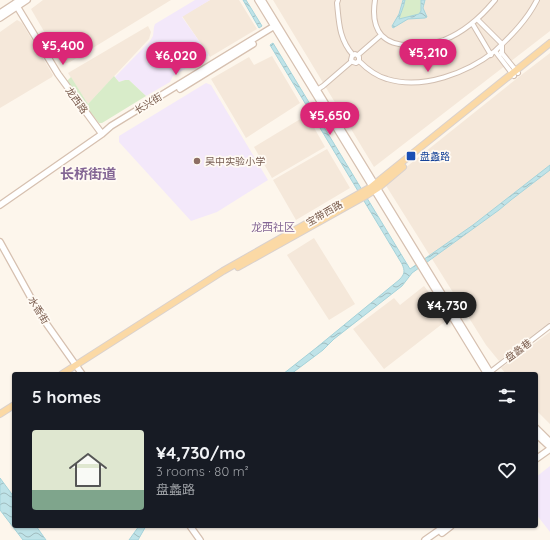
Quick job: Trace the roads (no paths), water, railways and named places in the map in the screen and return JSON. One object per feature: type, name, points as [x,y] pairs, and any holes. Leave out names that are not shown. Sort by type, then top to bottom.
[{"type":"main road","name":"宝带西路","points":[[68,372],[78,369],[226,274],[366,193],[550,43]]},
{"type":"main road","name":"宝带西路","points":[[515,73],[550,48]]},
{"type":"main road","points":[[0,414],[12,406]]},
{"type":"main road","points":[[0,419],[12,411]]},
{"type":"street","points":[[0,13],[17,3],[27,0]]},
{"type":"street","points":[[258,0],[277,27]]},
{"type":"street","points":[[262,0],[423,268],[488,372]]},
{"type":"street","points":[[315,90],[323,86],[352,61],[351,57],[353,55],[343,40],[339,28],[338,0]]},
{"type":"street","points":[[375,0],[375,23],[381,35],[390,42],[409,46],[444,40],[472,23],[484,13],[495,0]]},
{"type":"street","points":[[352,61],[356,63],[358,61],[377,75],[388,79],[412,83],[430,81],[454,74],[481,62],[497,50],[521,24],[537,0]]},
{"type":"street","points":[[0,18],[17,3]]},
{"type":"street","name":"龙西路","points":[[17,3],[58,74],[102,134]]},
{"type":"street","points":[[477,19],[502,44]]},
{"type":"street","points":[[472,23],[490,55]]},
{"type":"street","name":"长兴街","points":[[0,205],[102,134],[112,130],[277,27]]},
{"type":"street","points":[[353,55],[358,55],[381,35]]},
{"type":"street","points":[[501,55],[502,44]]},
{"type":"street","points":[[497,50],[515,73]]},
{"type":"street","points":[[358,55],[360,59],[358,61]]},
{"type":"street","points":[[490,55],[501,55]]},
{"type":"street","name":"水香街","points":[[0,242],[41,316],[78,369]]},
{"type":"street","name":"盘蠡巷","points":[[492,372],[550,326]]},
{"type":"street","points":[[538,430],[550,442]]},
{"type":"street","points":[[538,436],[550,448],[538,457]]},
{"type":"street","points":[[538,462],[550,453]]},
{"type":"street","points":[[191,528],[200,540]]},
{"type":"street","points":[[425,540],[442,528]]},
{"type":"street","points":[[432,540],[448,528]]},
{"type":"water","points":[[243,0],[246,0],[262,26],[259,28]]},
{"type":"water","points":[[403,0],[405,0],[399,19],[419,14],[421,11],[421,0],[425,0],[423,8],[427,17],[408,19],[393,28],[392,26],[399,14]]},
{"type":"water","points":[[273,43],[410,269],[473,225],[550,165],[550,170],[499,210],[412,273],[402,286],[294,372],[286,372],[399,280],[404,271],[402,264],[270,45]]},
{"type":"water","points":[[0,478],[12,494],[12,526],[0,510]]},
{"type":"water","points":[[14,528],[37,528],[46,540],[23,540]]},
{"type":"water","points":[[138,528],[145,528],[138,540],[129,540]]},
{"type":"place","name":"盘蠡路","points":[[411,156]]},
{"type":"place","name":"吴中实验小学","points":[[197,161]]},
{"type":"district","name":"长桥街道","points":[[88,174]]},
{"type":"district","name":"龙西社区","points":[[273,227]]}]
